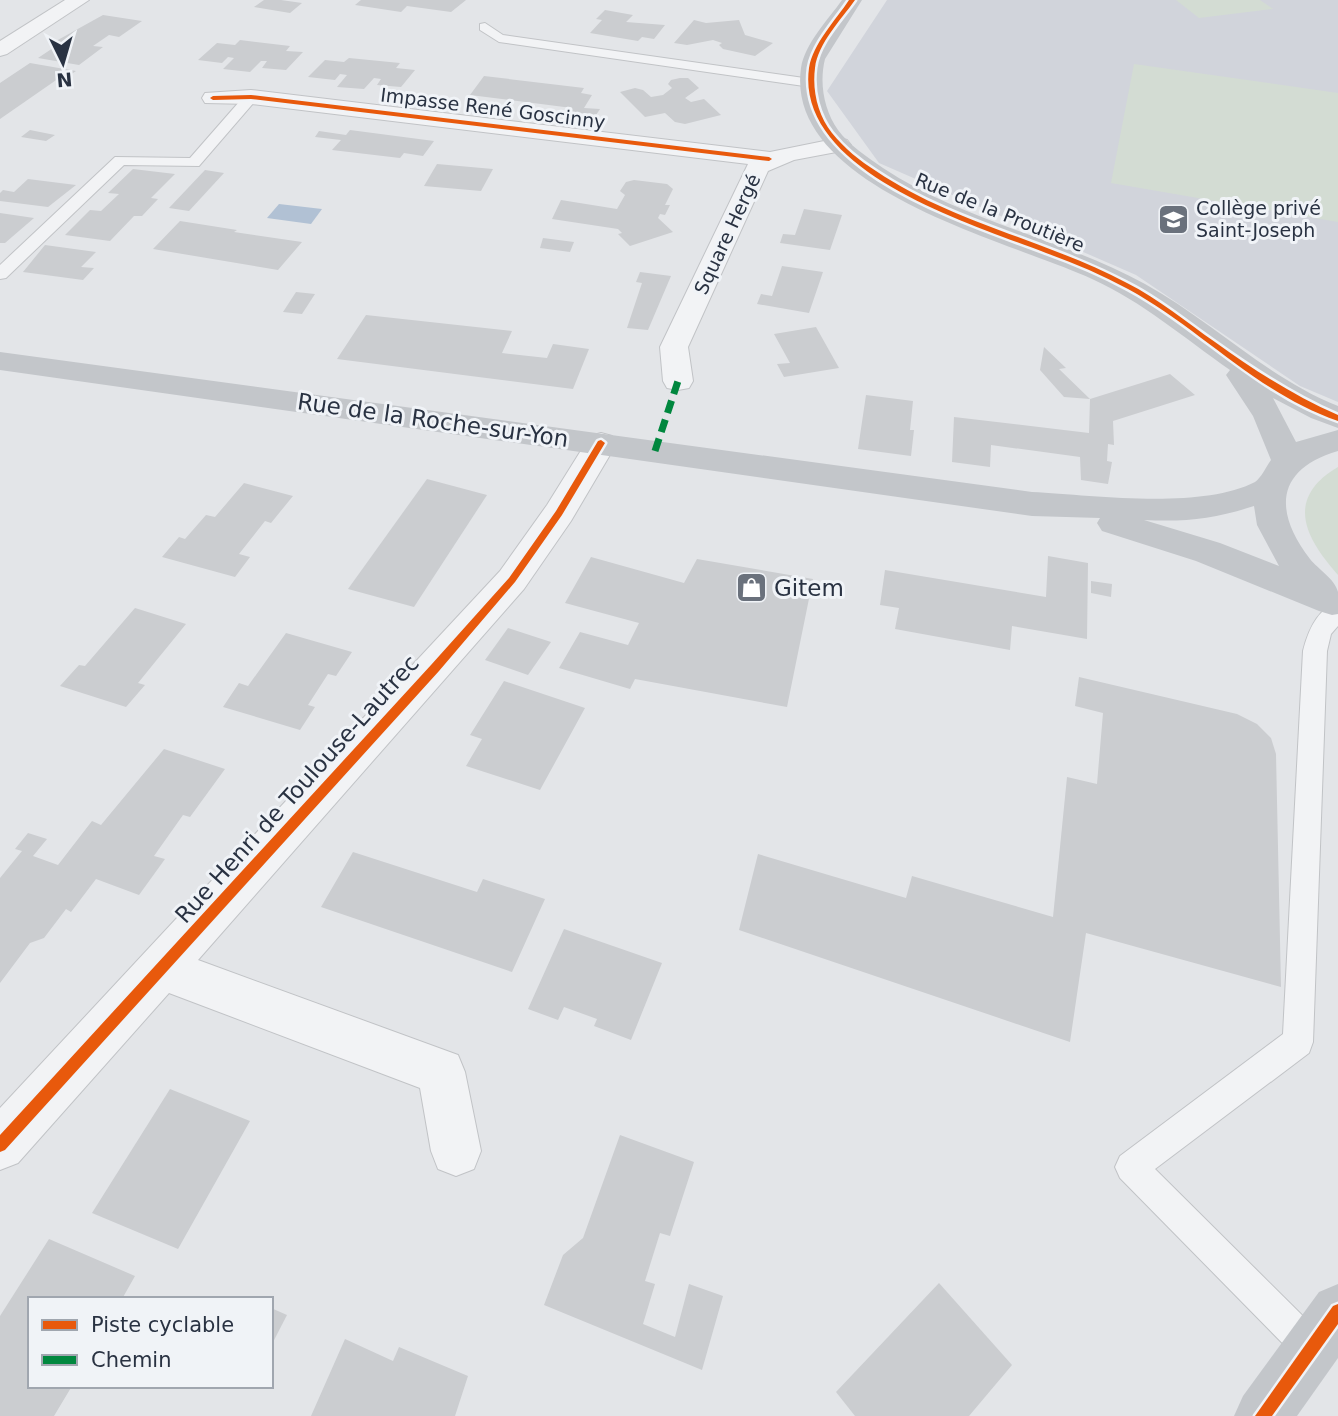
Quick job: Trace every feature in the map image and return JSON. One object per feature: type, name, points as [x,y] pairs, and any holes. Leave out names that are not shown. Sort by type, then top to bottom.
[{"type":"main road","name":"Rue de la Proutière","points":[[852,0],[820,48],[812,67],[814,103],[823,123],[839,145],[869,172],[936,208],[1052,253],[1138,291],[1219,349]]},
{"type":"main road","points":[[1219,349],[1289,396],[1338,418]]},
{"type":"main road","points":[[1219,349],[1263,402],[1276,429],[1279,475],[1269,509],[1274,531],[1286,555],[1306,579],[1336,606]]},
{"type":"main road","name":"Rue de la Roche-sur-Yon","points":[[0,361],[1032,504],[1147,531],[1208,552],[1336,606]]},
{"type":"main road","name":"Rue de la Roche-sur-Yon","points":[[1032,504],[1180,510],[1213,507],[1279,475],[1305,450],[1338,440]]},
{"type":"main road","points":[[1263,1416],[1324,1329]]},
{"type":"street","points":[[0,50],[79,0]]},
{"type":"street","name":"Impasse René Goscinny","points":[[213,98],[251,97],[769,159]]},
{"type":"street","name":"Square Hergé","points":[[678,381],[674,347],[758,167],[769,159],[839,145]]},
{"type":"street","name":"Rue Henri de Toulouse-Lautrec","points":[[0,1145],[512,580],[559,513],[601,443]]},
{"type":"street","points":[[161,968],[441,1072],[456,1151]]},
{"type":"lane","points":[[485,27],[499,38],[811,83]]},
{"type":"lane","points":[[0,274],[120,160],[194,163],[251,97]]},
{"type":"lane","points":[[1324,1329],[1131,1167],[1298,1042],[1315,651],[1320,631],[1336,606]]},
{"type":"shaded area","name":"Collège privé Saint-Joseph","points":[[887,0],[1338,0],[1338,402],[1300,386],[1136,275],[879,163],[827,91]]},
{"type":"shaded area","points":[[1176,0],[1260,0],[1273,9],[1199,18]]},
{"type":"shaded area","points":[[1134,64],[1338,93],[1338,222],[1111,183]]},
{"type":"shaded area","points":[[1338,467],[1338,575],[1316,546],[1305,518],[1311,492],[1321,479]]},
{"type":"water","points":[[279,204],[322,209],[311,224],[267,218]]},
{"type":"building","points":[[264,0],[302,3],[290,13],[254,7]]},
{"type":"building","points":[[361,0],[466,0],[451,12],[407,6],[401,12],[355,5]]},
{"type":"building","points":[[605,10],[633,15],[626,22],[665,25],[654,39],[642,37],[638,41],[590,33],[602,20],[596,19]]},
{"type":"building","points":[[103,15],[142,21],[119,37],[109,35],[93,46],[103,47],[79,65],[38,58],[62,42],[56,41]]},
{"type":"building","points":[[694,20],[706,23],[739,20],[745,35],[773,43],[755,56],[723,49],[719,45],[722,43],[713,40],[687,45],[674,43]]},
{"type":"building","points":[[240,40],[290,46],[286,51],[303,52],[286,70],[262,68],[267,61],[261,61],[250,72],[223,69],[234,58],[228,57],[222,63],[198,60],[217,43],[235,45]]},
{"type":"building","points":[[349,58],[400,63],[396,68],[415,70],[401,87],[377,85],[381,79],[374,78],[364,89],[337,87],[347,75],[340,74],[335,80],[308,77],[325,60],[344,62]]},
{"type":"building","points":[[30,63],[76,71],[67,77],[62,76],[0,119],[0,83]]},
{"type":"building","points":[[484,76],[584,88],[581,93],[592,95],[584,108],[600,109],[596,115],[569,112],[572,108],[470,95]]},
{"type":"building","points":[[688,78],[699,88],[685,98],[691,102],[704,99],[721,115],[685,124],[675,122],[665,113],[645,117],[620,92],[635,88],[643,90],[651,97],[663,95],[672,88],[668,84],[671,80]]},
{"type":"building","points":[[30,130],[55,135],[46,141],[21,137]]},
{"type":"building","points":[[350,130],[434,141],[423,156],[404,153],[400,158],[332,150],[341,140],[315,137],[319,131],[346,135]]},
{"type":"building","points":[[437,164],[493,169],[481,191],[424,186]]},
{"type":"building","points":[[133,169],[175,174],[151,198],[158,199],[142,216],[134,216],[110,241],[65,235],[90,210],[101,211],[119,194],[108,193]]},
{"type":"building","points":[[205,170],[224,173],[189,211],[169,208]]},
{"type":"building","points":[[28,179],[76,185],[48,207],[0,201],[0,193],[3,190],[14,192]]},
{"type":"building","points":[[634,180],[667,184],[673,189],[665,205],[670,205],[665,215],[660,214],[658,218],[673,232],[630,246],[618,234],[622,233],[618,229],[552,219],[561,200],[617,209],[625,195],[620,191],[626,182]]},
{"type":"building","points":[[804,209],[842,215],[830,250],[780,243],[783,234],[795,235]]},
{"type":"building","points":[[0,213],[34,218],[5,243],[0,243]]},
{"type":"building","points":[[180,221],[302,242],[278,270],[153,249]]},
{"type":"building","points":[[543,238],[574,242],[570,252],[540,248]]},
{"type":"building","points":[[45,245],[96,252],[81,267],[94,268],[83,280],[23,272]]},
{"type":"building","points":[[782,266],[823,272],[809,313],[757,304],[761,294],[772,296]]},
{"type":"building","points":[[640,272],[671,276],[648,330],[627,328],[642,283],[636,282]]},
{"type":"building","points":[[296,292],[315,294],[302,314],[283,312]]},
{"type":"building","points":[[366,315],[512,331],[502,353],[547,358],[553,344],[589,349],[573,389],[337,359]]},
{"type":"building","points":[[816,327],[839,368],[784,377],[777,364],[790,363],[774,334]]},
{"type":"building","points":[[1044,347],[1066,368],[1059,369],[1090,399],[1064,397],[1040,370]]},
{"type":"building","points":[[1170,374],[1195,395],[1113,421],[1114,445],[1108,444],[1107,461],[1112,462],[1108,484],[1081,480],[1080,457],[991,445],[990,467],[952,462],[954,417],[1089,433],[1090,399]]},
{"type":"building","points":[[866,395],[913,401],[911,456],[858,449]]},
{"type":"building","points":[[427,479],[487,495],[414,607],[348,589]]},
{"type":"building","points":[[244,483],[293,496],[271,523],[265,521],[239,554],[250,557],[235,577],[162,557],[179,537],[185,539],[206,515],[215,517]]},
{"type":"building","points":[[1048,556],[1088,563],[1087,639],[1012,626],[1010,650],[895,629],[899,608],[880,605],[885,570],[1046,597]]},
{"type":"building","points":[[591,557],[684,583],[697,559],[813,579],[787,707],[635,679],[630,689],[559,668],[580,632],[628,645],[639,623],[565,603]]},
{"type":"building","points":[[1091,581],[1112,584],[1111,597],[1091,593]]},
{"type":"building","points":[[135,608],[186,624],[138,683],[145,685],[126,707],[60,686],[79,665],[85,666]]},
{"type":"building","points":[[508,628],[551,642],[528,675],[485,660]]},
{"type":"building","points":[[286,633],[352,652],[336,676],[328,674],[308,705],[315,707],[300,730],[223,707],[239,683],[248,686]]},
{"type":"building","points":[[1079,677],[1237,714],[1257,724],[1271,738],[1276,754],[1281,987],[1086,933],[1070,1042],[739,930],[758,854],[906,898],[912,876],[1053,917],[1067,777],[1097,784],[1103,713],[1075,706]]},
{"type":"building","points":[[504,681],[585,708],[540,790],[466,766],[482,739],[470,735]]},
{"type":"building","points":[[164,749],[225,769],[190,817],[183,815],[154,856],[165,859],[139,895],[96,879],[71,912],[66,909],[44,938],[30,943],[0,983],[0,878],[22,851],[15,849],[28,833],[47,839],[33,856],[58,865],[92,821],[101,825]]},
{"type":"building","points":[[353,852],[477,892],[483,879],[545,899],[512,972],[321,907]]},
{"type":"building","points":[[564,929],[662,963],[631,1040],[594,1026],[597,1019],[564,1007],[558,1020],[528,1009]]},
{"type":"building","points":[[170,1089],[250,1121],[178,1249],[92,1213]]},
{"type":"building","points":[[620,1135],[694,1162],[670,1236],[660,1233],[645,1281],[655,1284],[643,1324],[675,1337],[689,1284],[723,1296],[702,1370],[544,1305],[563,1255],[583,1238]]},
{"type":"building","points":[[49,1239],[135,1276],[123,1297],[28,1297],[28,1388],[71,1388],[54,1416],[0,1416],[0,1316]]},
{"type":"building","points":[[939,1283],[1012,1365],[969,1416],[855,1416],[836,1392]]},
{"type":"building","points":[[273,1309],[287,1315],[273,1342]]},
{"type":"building","points":[[345,1339],[393,1361],[399,1347],[468,1376],[455,1416],[311,1416]]},
{"type":"marked path","points":[[655,451],[678,381]]},
{"type":"cycle path","points":[[852,0],[823,41],[812,68],[813,103],[829,134],[856,161],[890,184],[929,204],[1125,284],[1262,378],[1291,396],[1338,418]]},
{"type":"cycle path","points":[[213,98],[251,97],[769,159]]},
{"type":"cycle path","points":[[0,1145],[512,580],[559,513],[601,443]]},
{"type":"cycle path","points":[[1263,1416],[1338,1311]]},
{"type":"place","name":"Collège privé Saint-Joseph","points":[[1173,219]]},
{"type":"place","name":"Gitem","points":[[751,588]]}]
